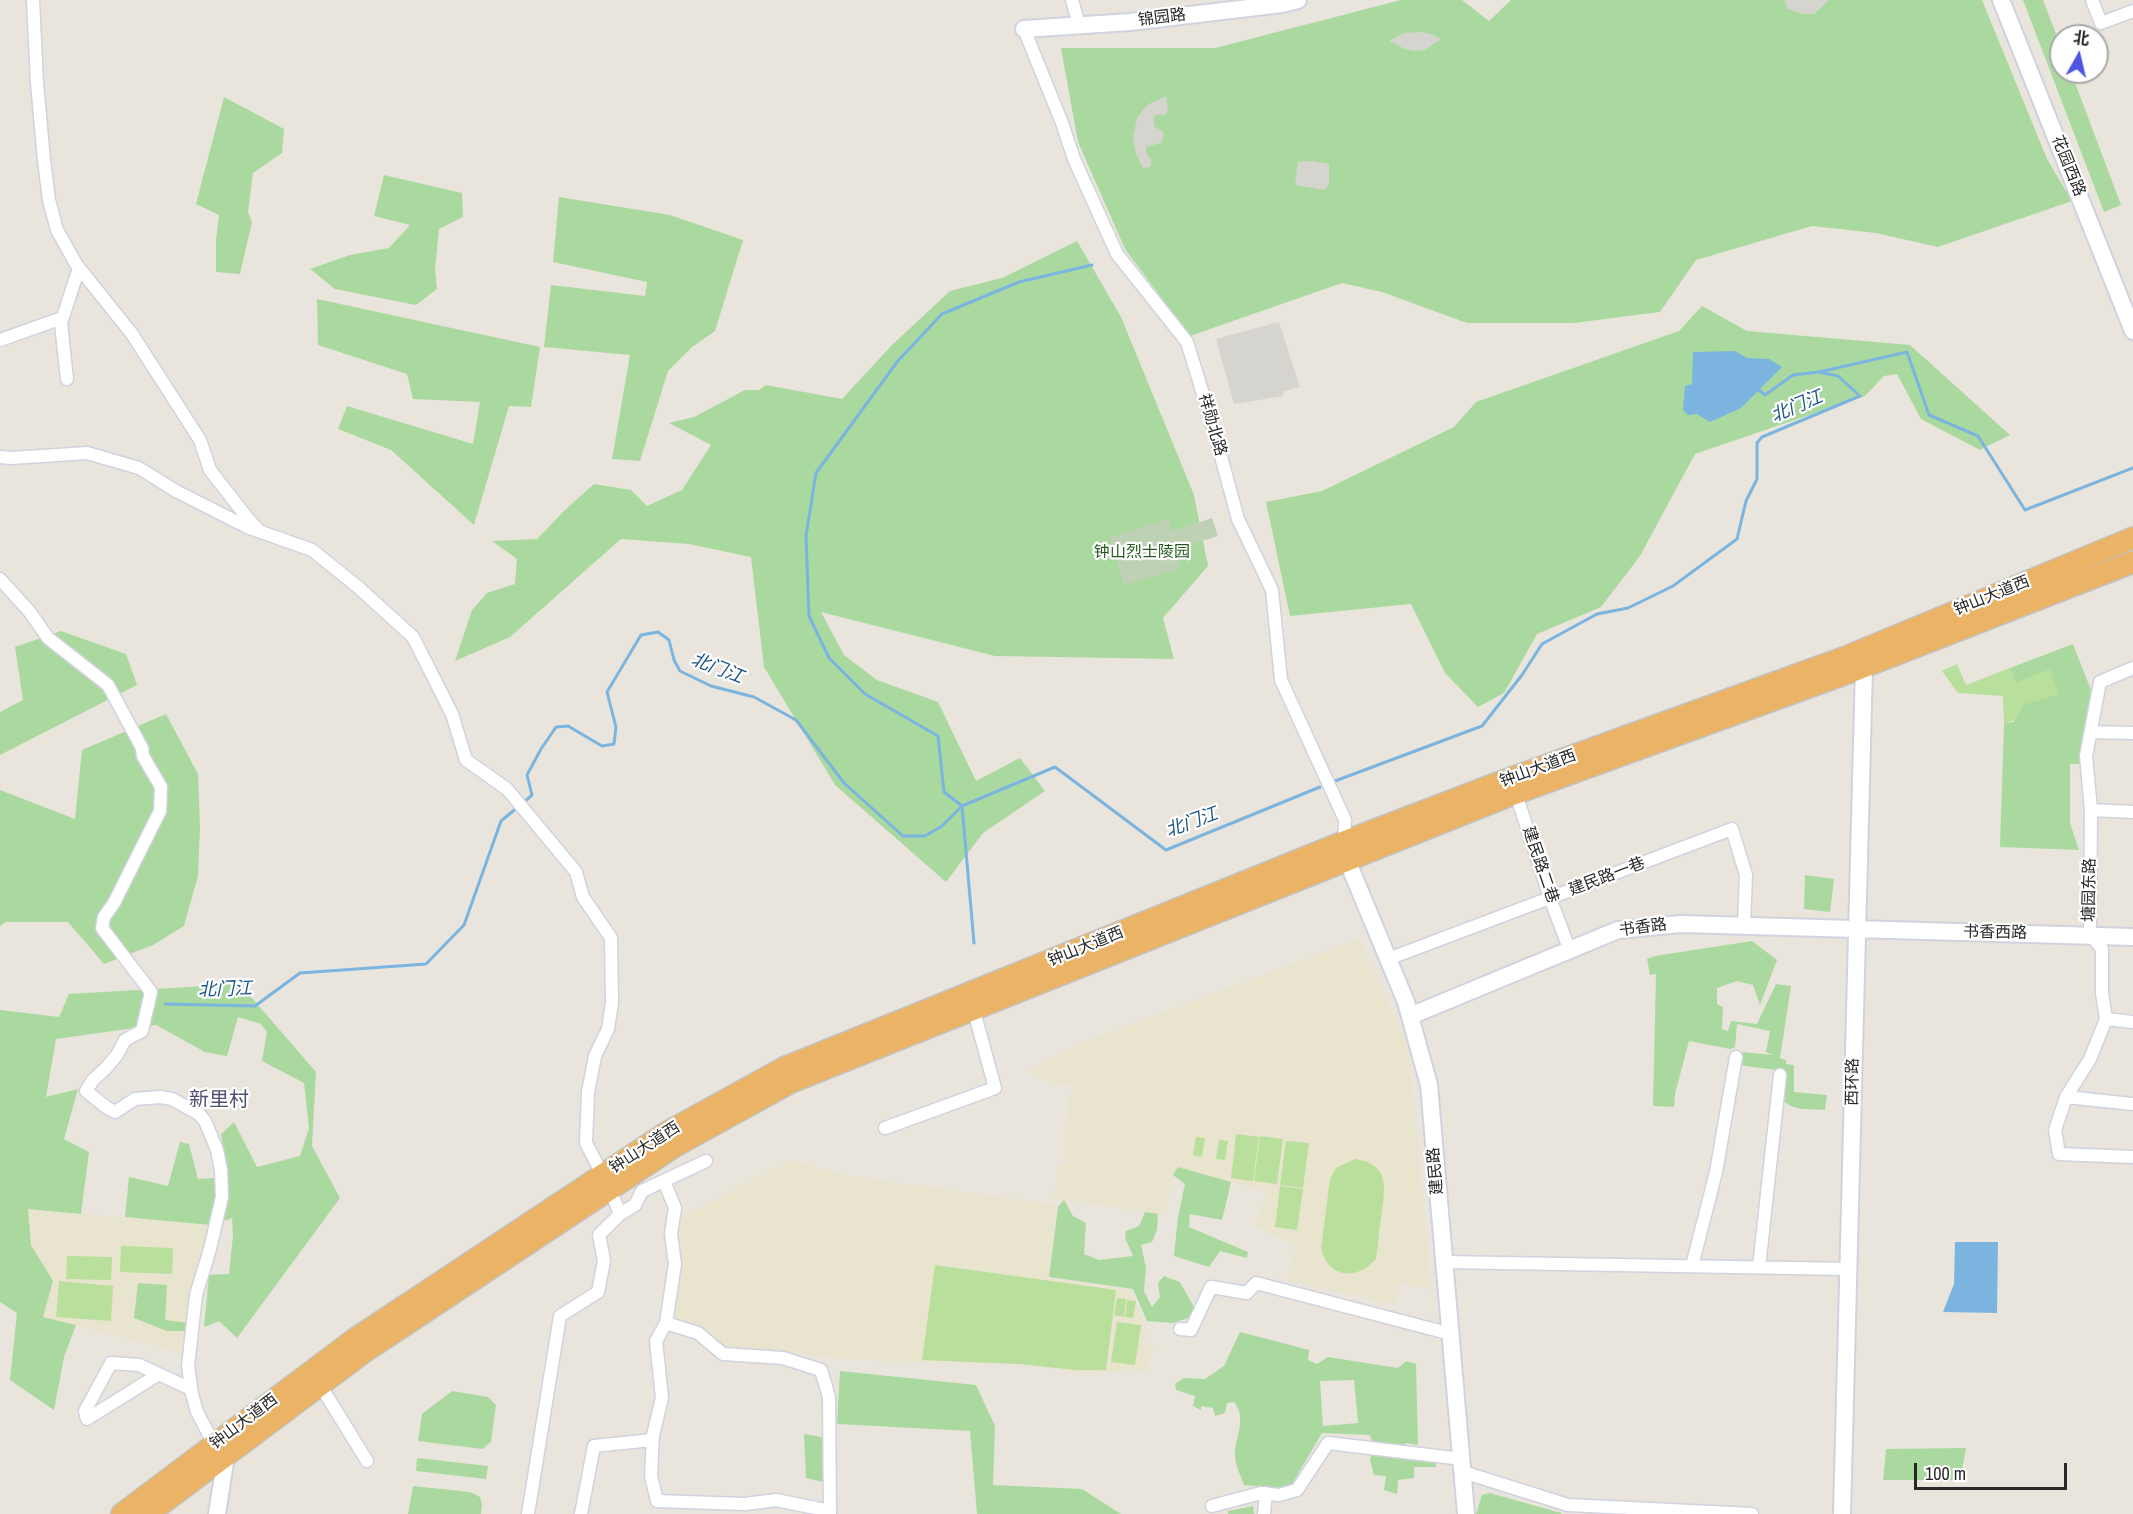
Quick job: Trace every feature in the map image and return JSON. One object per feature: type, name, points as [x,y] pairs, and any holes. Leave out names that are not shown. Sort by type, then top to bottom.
[{"type":"highway","name":"钟山大道西","points":[[1860,658],[2133,538]]},
{"type":"highway","name":"钟山大道西","points":[[122,1514],[220,1450],[316,1378],[355,1339],[606,1182],[666,1133],[784,1068],[972,1001],[1346,851],[1846,657],[1860,658],[2133,562]]},
{"type":"highway","name":"钟山大道西","points":[[148,1514],[220,1450]]},
{"type":"street","points":[[33,0],[37,83],[49,200],[57,230],[79,268],[132,334],[200,440],[210,470],[249,520],[264,533]]},
{"type":"street","points":[[1072,0],[1079,25]]},
{"type":"street","name":"锦园路","points":[[1024,29],[1130,22],[1282,4],[1298,0]]},
{"type":"street","name":"花园西路","points":[[2001,0],[2133,332]]},
{"type":"street","points":[[2092,0],[2101,23],[2133,11]]},
{"type":"street","name":"祥勋北路","points":[[1024,29],[1074,159],[1117,254],[1187,342],[1238,519],[1272,590],[1281,680],[1345,820],[1346,851]]},
{"type":"street","points":[[67,379],[61,322],[79,268]]},
{"type":"street","points":[[0,340],[62,318]]},
{"type":"street","points":[[0,457],[87,453],[139,468],[247,527],[312,550],[358,587],[413,637],[452,714],[466,760],[507,789],[576,872],[583,897],[611,938],[612,1003],[608,1029],[593,1065],[588,1092],[586,1143],[620,1214]]},
{"type":"street","points":[[0,579],[29,611],[48,638],[108,685],[161,787],[160,811],[114,903],[104,917],[102,928],[151,992],[142,1031],[125,1040],[117,1055],[93,1080],[86,1091],[115,1112],[135,1099],[160,1097],[172,1099],[199,1114],[205,1121],[216,1150],[221,1170],[222,1197],[196,1295],[188,1366],[197,1412],[220,1450],[218,1514]]},
{"type":"street","name":"西环路","points":[[1842,1514],[1857,930],[1860,658]]},
{"type":"street","name":"塘园东路","points":[[2133,668],[2100,682],[2086,756],[2091,810],[2090,934],[2102,949],[2102,993],[2106,1019],[2090,1059],[2066,1097],[2055,1130],[2059,1154],[2133,1157]]},
{"type":"street","points":[[2091,732],[2133,733]]},
{"type":"street","name":"建民路二巷","points":[[1513,786],[1570,951]]},
{"type":"street","points":[[2091,810],[2133,812]]},
{"type":"street","name":"建民路一巷","points":[[1388,958],[1732,828],[1746,875],[1744,926]]},
{"type":"street","name":"建民路","points":[[1346,851],[1410,1016],[1429,1085],[1466,1514]]},
{"type":"street","name":"书香路","points":[[1410,1016],[1618,930],[1681,924],[1857,930]]},
{"type":"street","name":"书香西路","points":[[1857,930],[2090,934],[2133,937]]},
{"type":"street","points":[[885,1128],[995,1088],[972,1001]]},
{"type":"street","points":[[2106,1019],[2133,1022]]},
{"type":"street","points":[[1692,1266],[1716,1172],[1736,1057]]},
{"type":"street","points":[[1760,1267],[1780,1075]]},
{"type":"street","points":[[2066,1097],[2133,1104]]},
{"type":"street","points":[[528,1514],[560,1317],[598,1292],[604,1261],[599,1234],[620,1214],[635,1204],[642,1191],[706,1161]]},
{"type":"street","points":[[664,1181],[675,1208],[671,1234],[675,1264],[666,1323],[656,1341],[662,1398],[652,1440],[651,1476],[657,1501],[746,1504],[776,1500],[830,1513],[829,1397],[821,1370],[783,1358],[723,1354],[698,1333],[666,1323]]},
{"type":"street","points":[[1444,1262],[1849,1269]]},
{"type":"street","points":[[1180,1329],[1191,1330],[1211,1287],[1247,1293],[1256,1284],[1451,1334]]},
{"type":"street","points":[[159,1374],[87,1419],[86,1411],[111,1362],[139,1365],[159,1374],[191,1389]]},
{"type":"street","points":[[316,1378],[367,1461]]},
{"type":"street","points":[[581,1514],[594,1446],[652,1440]]},
{"type":"street","points":[[1212,1506],[1261,1492],[1279,1495],[1297,1490],[1328,1443],[1462,1466],[1572,1510],[1752,1514]]},
{"type":"street","points":[[1264,1514],[1266,1493]]},
{"type":"shaded area","points":[[1784,0],[1829,0],[1814,14],[1803,14],[1788,9]]},
{"type":"shaded area","points":[[1420,32],[1441,39],[1425,50],[1415,51],[1389,41],[1404,33]]},
{"type":"shaded area","points":[[1166,96],[1168,111],[1165,115],[1156,115],[1154,118],[1154,126],[1163,132],[1163,138],[1160,143],[1146,147],[1151,166],[1144,169],[1136,154],[1133,137],[1137,118],[1147,105]]},
{"type":"shaded area","points":[[1313,161],[1329,164],[1329,183],[1325,190],[1295,185],[1298,162]]},
{"type":"shaded area","points":[[1279,322],[1300,387],[1284,391],[1283,396],[1234,404],[1216,339]]},
{"type":"shaded area","points":[[1359,939],[1409,1050],[1431,1289],[1400,1283],[1396,1305],[1287,1280],[1296,1245],[1255,1226],[1266,1192],[1178,1167],[1173,1175],[1165,1215],[1050,1197],[1056,1188],[1057,1167],[1066,1160],[1064,1140],[1068,1103],[1074,1085],[1054,1084],[1028,1071],[1073,1046]]},
{"type":"shaded area","points":[[792,1160],[844,1175],[1051,1204],[1058,1207],[1048,1278],[1132,1290],[1145,1325],[1145,1342],[1155,1344],[1147,1373],[1133,1370],[1080,1373],[1019,1364],[876,1361],[729,1348],[701,1330],[670,1322],[676,1236],[680,1217]]},
{"type":"shaded area","points":[[28,1209],[211,1225],[185,1353],[43,1317],[53,1281],[31,1245]]},
{"type":"green space","points":[[1401,0],[1462,0],[1489,21],[1511,0],[1982,0],[2047,159],[2072,201],[1938,247],[1876,233],[1812,226],[1696,260],[1660,312],[1574,323],[1467,323],[1382,292],[1342,283],[1190,336],[1125,249],[1078,142],[1061,48],[1215,48]]},
{"type":"green space","points":[[2023,0],[2043,0],[2052,24],[2049,24],[2049,68]]},
{"type":"green space","points":[[2055,84],[2076,84],[2121,205],[2104,212]]},
{"type":"green space","points":[[224,97],[284,129],[282,153],[253,173],[248,212],[252,222],[240,274],[216,272],[219,215],[196,204]]},
{"type":"green space","points":[[384,175],[462,193],[463,217],[439,229],[435,270],[437,289],[416,305],[335,289],[310,269],[350,255],[389,248],[410,225],[374,216]]},
{"type":"green space","points":[[559,197],[670,215],[743,240],[715,331],[692,347],[668,371],[640,461],[612,459],[630,355],[544,347],[551,285],[645,296],[647,282],[553,262]]},
{"type":"green space","points":[[1077,241],[1121,317],[1194,495],[1208,566],[1163,618],[1174,659],[995,656],[821,612],[844,655],[877,680],[938,702],[976,781],[1020,758],[1045,791],[983,833],[946,882],[835,785],[764,667],[751,557],[689,544],[621,539],[510,637],[455,661],[472,610],[487,593],[515,584],[517,559],[492,541],[537,539],[594,484],[631,490],[647,506],[682,490],[711,445],[669,423],[694,417],[745,390],[759,390],[766,385],[842,399],[892,345],[950,291],[1002,278]]},
{"type":"green space","points":[[317,299],[540,347],[531,407],[509,406],[474,525],[391,450],[338,429],[347,406],[473,444],[480,402],[413,399],[407,374],[318,345]]},
{"type":"green space","points":[[1702,306],[1747,331],[1910,345],[2010,435],[1980,450],[1921,419],[1897,374],[1884,376],[1865,396],[1695,454],[1640,556],[1601,607],[1537,634],[1504,693],[1478,707],[1445,673],[1411,604],[1290,616],[1266,502],[1322,491],[1454,427],[1476,402],[1679,331]]},
{"type":"green space","name":"钟山烈士陵园","points":[[1212,518],[1218,536],[1175,549],[1181,568],[1124,585],[1109,537],[1168,519],[1172,531]]},
{"type":"green space","points":[[61,631],[126,654],[137,685],[0,755],[0,712],[23,700],[15,647]]},
{"type":"green space","points":[[2073,644],[2091,690],[2080,764],[2070,764],[2070,823],[2079,850],[2000,847],[2004,723],[2014,722],[2015,683],[2010,668]]},
{"type":"green space","points":[[1957,664],[1966,685],[2010,668],[2015,683],[2050,669],[2059,694],[2023,705],[2017,718],[2004,723],[2003,696],[1958,693],[1942,671]]},
{"type":"green space","points":[[166,714],[198,774],[200,828],[198,876],[184,926],[153,945],[104,964],[68,922],[6,922],[0,926],[0,790],[75,819],[82,750]]},
{"type":"green space","points":[[1805,875],[1834,879],[1830,912],[1804,909]]},
{"type":"green space","points":[[1752,941],[1777,960],[1760,1005],[1753,985],[1737,981],[1717,988],[1717,1004],[1723,1007],[1722,1029],[1728,1031],[1731,1021],[1757,1024],[1776,984],[1791,986],[1780,1058],[1786,1060],[1786,1064],[1794,1065],[1794,1092],[1827,1095],[1825,1110],[1798,1108],[1784,1101],[1786,1074],[1776,1070],[1739,1065],[1741,1052],[1773,1055],[1766,1052],[1770,1031],[1737,1024],[1735,1047],[1730,1049],[1689,1041],[1675,1094],[1674,1107],[1653,1106],[1656,974],[1650,975],[1647,959]]},
{"type":"green space","points":[[240,984],[316,1072],[312,1146],[340,1198],[237,1338],[219,1321],[204,1327],[209,1275],[229,1274],[233,1235],[232,1218],[211,1225],[125,1217],[129,1177],[168,1186],[180,1142],[189,1144],[198,1179],[228,1177],[221,1134],[234,1122],[257,1167],[300,1156],[309,1128],[304,1083],[262,1061],[267,1032],[261,1024],[238,1017],[227,1056],[205,1052],[156,1025],[56,1039],[46,1097],[78,1089],[64,1139],[89,1152],[81,1214],[28,1209],[31,1245],[53,1281],[43,1317],[76,1325],[64,1357],[54,1410],[10,1380],[17,1313],[0,1302],[0,1010],[59,1017],[69,994]]},
{"type":"green space","points":[[1236,1134],[1259,1137],[1253,1181],[1231,1178]]},
{"type":"green space","points":[[1260,1136],[1283,1139],[1277,1184],[1254,1181]]},
{"type":"green space","points":[[1196,1137],[1205,1138],[1202,1157],[1193,1155]]},
{"type":"green space","points":[[1219,1140],[1228,1141],[1225,1160],[1216,1159]]},
{"type":"green space","points":[[1286,1141],[1309,1143],[1303,1188],[1280,1185]]},
{"type":"green space","points":[[1355,1159],[1375,1166],[1380,1172],[1384,1197],[1376,1259],[1360,1271],[1344,1273],[1330,1265],[1321,1248],[1330,1179],[1336,1168]]},
{"type":"green space","points":[[1178,1167],[1231,1182],[1222,1220],[1190,1214],[1189,1227],[1248,1252],[1247,1258],[1220,1251],[1209,1267],[1174,1256],[1178,1217],[1185,1184],[1173,1175]]},
{"type":"green space","points":[[1280,1186],[1303,1189],[1297,1230],[1275,1227]]},
{"type":"green space","points":[[1064,1200],[1073,1216],[1086,1223],[1084,1254],[1099,1260],[1133,1256],[1125,1238],[1126,1231],[1139,1226],[1145,1212],[1158,1214],[1157,1230],[1152,1242],[1141,1245],[1146,1268],[1144,1291],[1152,1307],[1160,1297],[1158,1283],[1164,1276],[1180,1282],[1194,1307],[1188,1318],[1173,1323],[1147,1321],[1133,1289],[1049,1277],[1058,1207]]},
{"type":"green space","points":[[121,1246],[173,1248],[172,1274],[120,1272]]},
{"type":"green space","points":[[67,1256],[112,1257],[111,1280],[66,1279]]},
{"type":"green space","points":[[935,1265],[1116,1290],[1106,1370],[922,1360]]},
{"type":"green space","points":[[59,1281],[113,1286],[111,1321],[56,1317]]},
{"type":"green space","points":[[138,1283],[167,1285],[165,1320],[189,1323],[185,1331],[167,1331],[134,1318]]},
{"type":"green space","points":[[1117,1298],[1126,1299],[1124,1317],[1114,1315]]},
{"type":"green space","points":[[1127,1300],[1136,1301],[1133,1318],[1125,1317]]},
{"type":"green space","points":[[1117,1322],[1141,1325],[1135,1365],[1111,1362]]},
{"type":"green space","points":[[1240,1332],[1309,1350],[1308,1360],[1317,1364],[1328,1357],[1398,1368],[1406,1361],[1416,1364],[1418,1445],[1405,1443],[1407,1458],[1436,1461],[1436,1467],[1414,1467],[1414,1478],[1398,1480],[1397,1494],[1384,1490],[1386,1476],[1374,1475],[1370,1460],[1374,1447],[1370,1435],[1322,1433],[1289,1489],[1244,1485],[1235,1457],[1240,1415],[1234,1402],[1227,1403],[1225,1413],[1215,1416],[1213,1408],[1201,1406],[1201,1410],[1193,1406],[1195,1396],[1176,1390],[1175,1384],[1184,1378],[1205,1379],[1224,1366]],"holes":[[[1354,1380],[1358,1423],[1323,1426],[1320,1381]]]},
{"type":"green space","points":[[840,1371],[976,1385],[995,1426],[993,1485],[1082,1489],[1121,1514],[977,1514],[970,1431],[837,1424]]},
{"type":"green space","points":[[452,1391],[488,1397],[496,1405],[491,1442],[483,1449],[418,1441],[422,1414]]},
{"type":"green space","points":[[804,1434],[826,1438],[823,1482],[806,1478]]},
{"type":"green space","points":[[1966,1448],[1960,1480],[1883,1480],[1886,1449]]},
{"type":"green space","points":[[417,1458],[488,1466],[486,1479],[416,1471]]},
{"type":"green space","points":[[413,1486],[470,1492],[480,1497],[481,1514],[408,1514]]},
{"type":"green space","points":[[1490,1493],[1562,1514],[1476,1514],[1482,1495]]},
{"type":"green space","points":[[1253,1506],[1254,1514],[1228,1514],[1228,1511]]},
{"type":"water","points":[[1735,351],[1747,358],[1769,359],[1782,367],[1741,408],[1710,422],[1697,414],[1688,415],[1683,410],[1685,386],[1692,384],[1693,352]]},
{"type":"water","points":[[1955,1242],[1998,1242],[1997,1313],[1943,1312],[1954,1284]]},
{"type":"waterway","points":[[974,943],[962,806],[944,792],[938,736],[865,694],[829,658],[809,616],[806,536],[816,473],[897,362],[942,314],[1019,282],[1092,265]]},
{"type":"waterway","name":"北门江","points":[[1335,781],[1482,726],[1522,675],[1542,644],[1597,614],[1628,608],[1673,586],[1737,539],[1746,501],[1757,479],[1757,443],[1762,437],[1860,396],[1838,376],[1819,372],[1907,352],[1929,415],[1978,436],[2025,510],[2133,468]]},
{"type":"waterway","points":[[1759,390],[1765,395],[1793,375],[1819,372]]},
{"type":"waterway","name":"北门江","points":[[524,802],[532,795],[527,775],[556,727],[568,726],[602,746],[614,744],[616,727],[607,692],[641,635],[658,632],[669,640],[674,660],[680,671],[711,686],[754,697],[796,720],[844,783],[903,836],[925,836],[942,826],[962,806],[1055,767],[1166,850],[1320,787]]},
{"type":"waterway","name":"北门江","points":[[165,1004],[255,1006],[300,973],[426,964],[464,925],[501,821],[519,806]]},
{"type":"district","name":"新里村","points":[[219,1101]]}]
